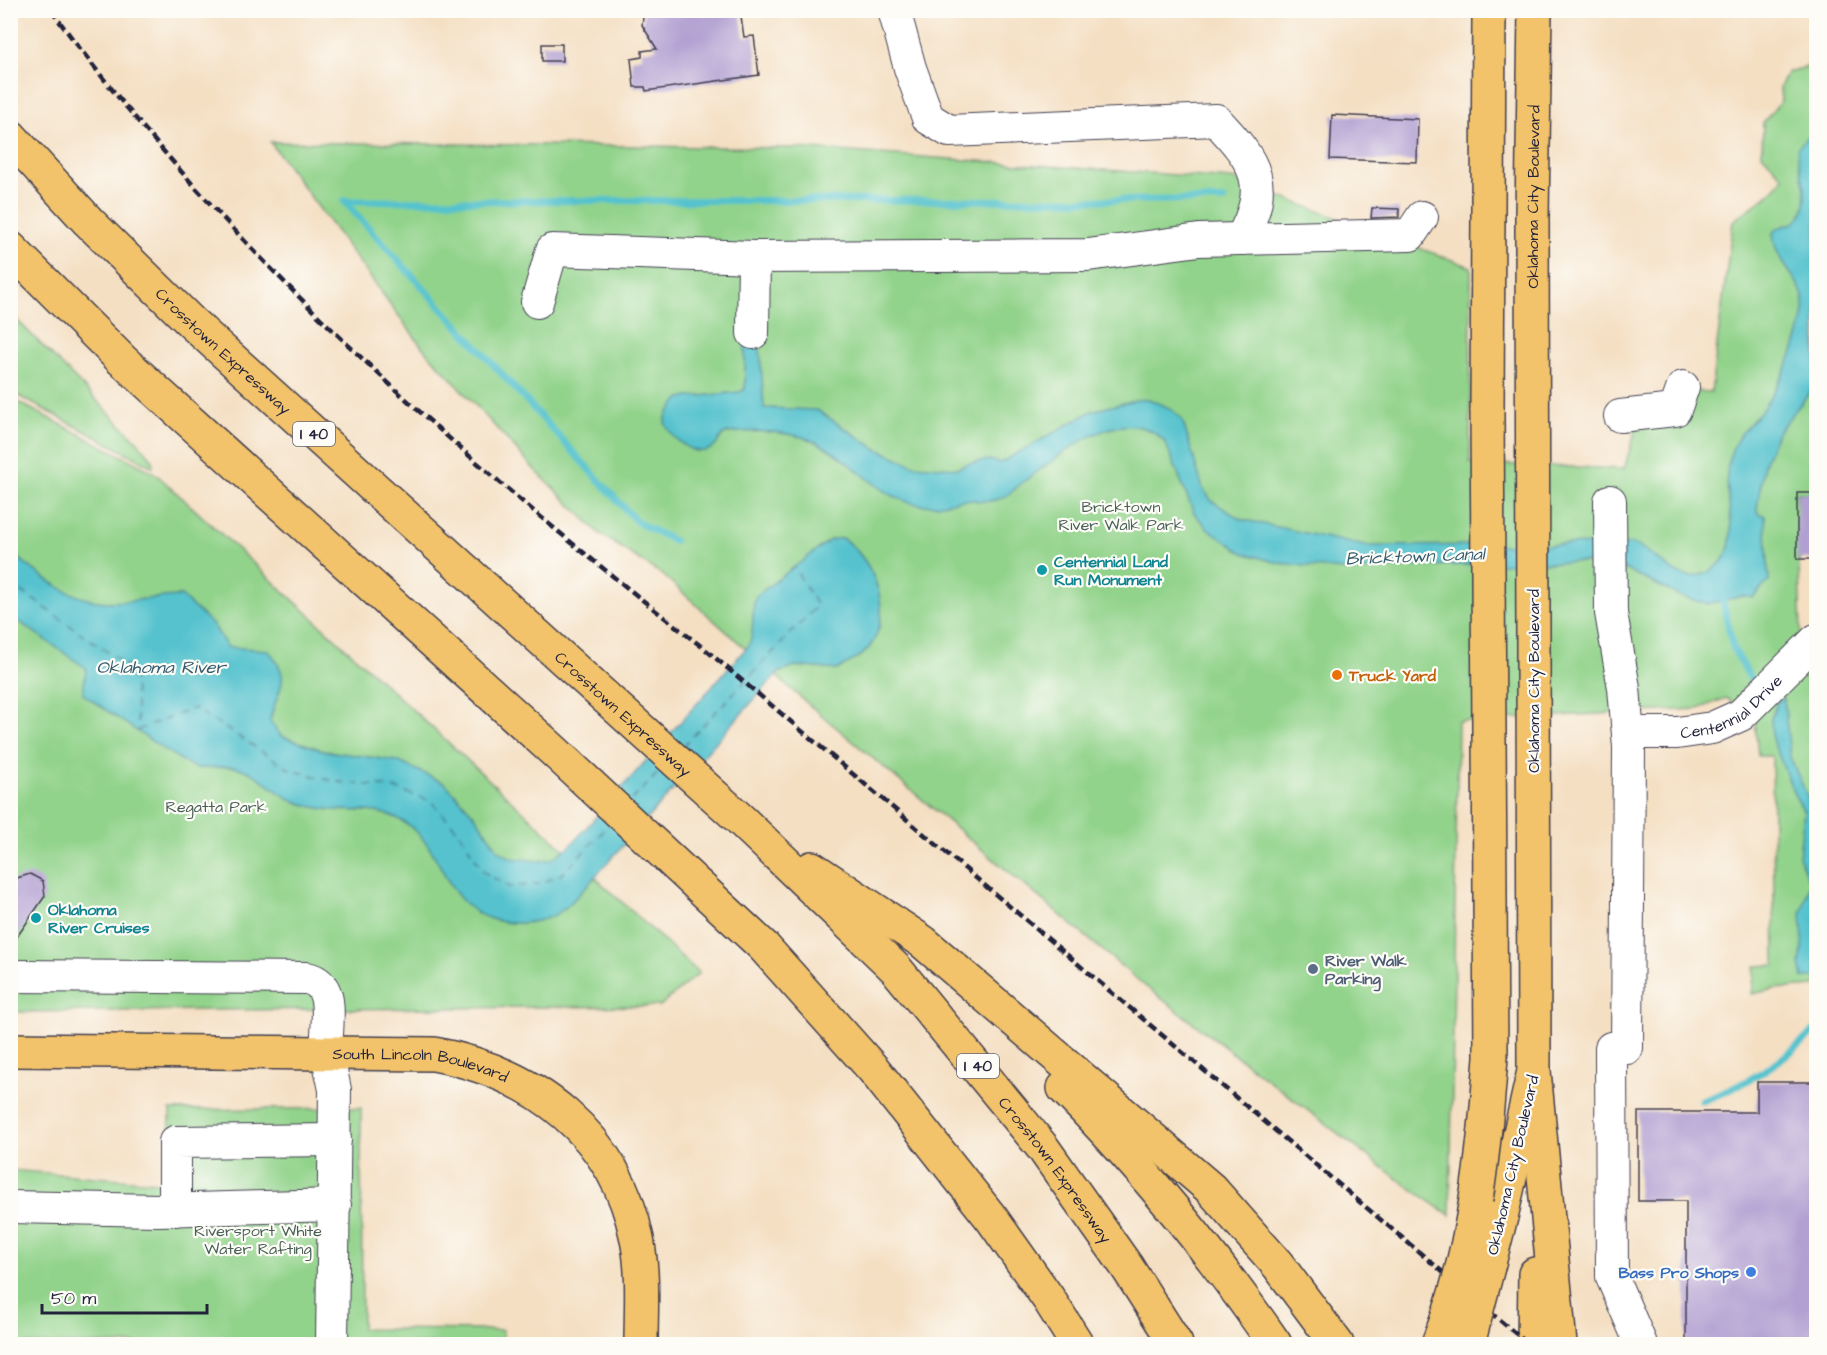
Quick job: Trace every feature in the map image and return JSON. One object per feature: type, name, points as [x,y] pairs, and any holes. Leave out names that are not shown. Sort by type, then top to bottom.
[{"type":"main road","name":"Oklahoma City Boulevard","points":[[1438,1344],[1451,1310],[1472,1224],[1484,1155],[1491,1058],[1487,412],[1489,10]]},
{"type":"main road","name":"Oklahoma City Boulevard","points":[[1468,1344],[1479,1310],[1534,1071],[1532,411],[1535,10]]},
{"type":"main road","name":"Crosstown Expressway","points":[[10,136],[88,221],[192,322],[741,820],[896,969],[1043,1148],[1127,1267],[1176,1344]]},
{"type":"main road","points":[[10,248],[122,360],[555,752],[763,946],[874,1070],[992,1219],[1048,1298],[1077,1344]]},
{"type":"main road","points":[[741,820],[923,942],[1211,1189],[1278,1265],[1337,1344]]},
{"type":"main road","points":[[923,942],[1091,1116],[1243,1297],[1275,1344]]},
{"type":"main road","name":"South Lincoln Boulevard","points":[[10,1050],[434,1054],[466,1060],[520,1080],[547,1098],[574,1122],[608,1165],[630,1210],[642,1275],[641,1344]]},
{"type":"main road","points":[[1534,1071],[1534,1344]]},
{"type":"main road","points":[[1534,1071],[1560,1344]]},
{"type":"street","points":[[894,10],[909,68],[927,118],[949,131],[1216,120],[1243,148],[1258,182],[1254,216],[1241,239]]},
{"type":"street","points":[[537,302],[552,250],[754,257],[1088,255],[1199,240],[1410,235],[1422,217]]},
{"type":"street","points":[[753,333],[754,257]]},
{"type":"street","points":[[1620,416],[1675,410],[1683,387]]},
{"type":"street","points":[[1610,501],[1611,613],[1624,688],[1628,733],[1612,1277],[1641,1344]]},
{"type":"street","name":"Centennial Drive","points":[[1628,733],[1677,733],[1712,728],[1741,715],[1816,640]]},
{"type":"street","points":[[10,976],[314,980],[324,988],[327,995],[327,1052],[335,1090],[332,1344]]},
{"type":"street","points":[[175,1210],[175,1142],[335,1140]]},
{"type":"street","points":[[10,1207],[175,1210],[335,1205]]},
{"type":"green space","name":"Bricktown River Walk Park","points":[[1816,56],[1816,493],[1797,493],[1801,637],[1816,656],[1816,986],[1774,989],[1752,994],[1755,966],[1775,965],[1772,756],[1758,756],[1755,720],[1726,698],[1698,709],[1458,721],[1450,1215],[1403,1183],[1145,986],[801,698],[663,575],[600,534],[534,469],[422,347],[270,142],[796,148],[1232,179],[1471,267],[1470,463],[1624,469],[1636,429],[1692,391],[1711,392],[1733,221],[1767,195],[1783,177],[1762,154],[1763,123],[1781,101],[1780,87],[1788,72],[1807,67]]},
{"type":"green space","points":[[11,314],[136,440],[153,460],[153,467],[11,392]]},
{"type":"green space","name":"Regatta Park","points":[[10,398],[155,473],[699,973],[660,1006],[11,1012]]},
{"type":"green space","name":"Riversport White Water Rafting","points":[[361,1108],[362,1329],[503,1330],[503,1344],[11,1344],[10,1170],[169,1183],[170,1110]]},
{"type":"water","name":"Bricktown Canal","points":[[1816,127],[1816,385],[1777,433],[1764,464],[1757,509],[1759,514],[1765,515],[1769,581],[1752,598],[1744,596],[1707,604],[1682,597],[1618,566],[1583,562],[1413,566],[1351,571],[1279,563],[1243,553],[1207,528],[1194,513],[1165,442],[1148,430],[1130,426],[1111,428],[1073,446],[1002,498],[989,501],[962,500],[937,505],[922,505],[890,494],[835,453],[805,438],[766,432],[728,433],[709,450],[701,451],[686,447],[679,442],[665,423],[667,414],[680,398],[740,392],[745,389],[745,333],[759,333],[764,408],[817,410],[875,448],[914,465],[957,468],[969,463],[990,460],[1000,463],[1092,411],[1135,400],[1149,399],[1169,408],[1182,419],[1203,489],[1212,501],[1240,519],[1365,546],[1633,544],[1684,576],[1704,574],[1718,565],[1727,553],[1731,524],[1727,474],[1732,450],[1739,436],[1764,407],[1777,386],[1799,336],[1804,300],[1796,281],[1779,255],[1773,233],[1798,220],[1804,208],[1806,199],[1798,147]]},
{"type":"water","name":"Oklahoma River","points":[[842,538],[863,559],[877,587],[881,617],[878,632],[868,649],[837,670],[796,666],[778,673],[564,909],[546,919],[528,923],[499,921],[474,911],[452,887],[427,844],[416,831],[402,821],[369,811],[325,809],[297,802],[245,770],[233,767],[197,768],[177,758],[83,694],[86,668],[11,616],[10,551],[55,585],[80,597],[116,602],[181,596],[214,626],[227,647],[268,650],[276,661],[281,669],[282,684],[270,721],[281,736],[326,751],[397,761],[445,783],[477,818],[498,850],[511,858],[539,861],[552,859],[570,846],[749,645],[756,596],[830,540]]},
{"type":"water","points":[[1784,698],[1790,757],[1816,816],[1816,978],[1803,978],[1800,964],[1803,940],[1801,914],[1810,884],[1799,857],[1804,811],[1795,796],[1772,739],[1771,719],[1777,702]]},
{"type":"building","points":[[644,10],[740,10],[744,37],[754,36],[759,75],[646,91],[645,87],[634,87],[631,59],[642,57],[642,51],[657,49],[642,25]]},
{"type":"building","points":[[542,44],[562,44],[562,61],[542,61]]},
{"type":"building","points":[[1332,115],[1418,119],[1417,162],[1330,159]]},
{"type":"building","points":[[1372,208],[1399,209],[1399,217],[1371,218]]},
{"type":"building","points":[[1797,493],[1816,493],[1816,559],[1797,559]]},
{"type":"building","points":[[30,874],[43,881],[45,896],[10,947],[10,887],[17,878]]},
{"type":"building","name":"Bass Pro Shops","points":[[1757,1082],[1816,1082],[1816,1344],[1686,1343],[1686,1201],[1638,1201],[1638,1112],[1757,1112]]},
{"type":"waterway","points":[[344,201],[1224,200]]},
{"type":"waterway","points":[[344,201],[637,522],[674,541]]},
{"type":"waterway","points":[[1721,593],[1733,648],[1756,688]]},
{"type":"waterway","points":[[1702,1101],[1733,1088],[1763,1071],[1791,1052],[1816,1029]]},
{"type":"ferry route","points":[[683,746],[817,606],[794,567]]},
{"type":"ferry route","points":[[10,583],[133,670],[138,730],[194,708],[291,770],[337,782],[390,787],[431,801],[459,832],[484,872],[509,887],[538,884],[562,874],[610,824]]},
{"type":"ferry route","points":[[632,800],[662,769]]},
{"type":"railway","points":[[51,10],[121,101],[196,188],[274,272],[440,430],[527,506],[706,650],[1528,1344]]},
{"type":"place","name":"Centennial Land Run Monument","points":[[1042,570]]},
{"type":"place","name":"Truck Yard","points":[[1337,675]]},
{"type":"place","name":"Oklahoma River Cruises","points":[[36,918]]},
{"type":"place","name":"River Walk Parking","points":[[1313,969]]},
{"type":"place","name":"Bass Pro Shops","points":[[1751,1272]]}]
